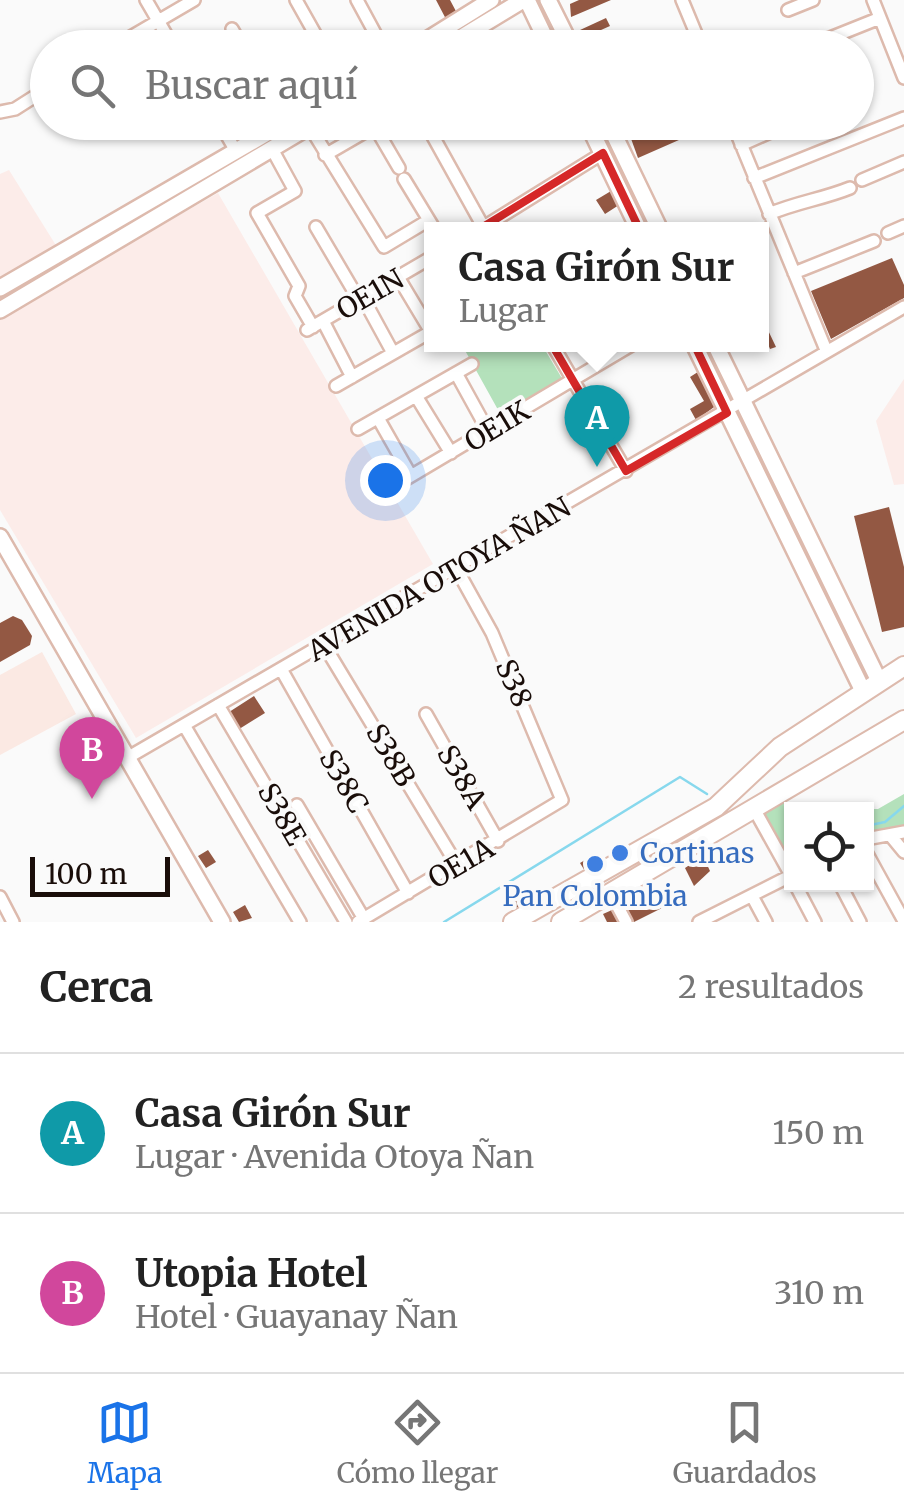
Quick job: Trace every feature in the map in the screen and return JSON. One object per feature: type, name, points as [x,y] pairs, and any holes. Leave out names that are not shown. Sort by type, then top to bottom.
[{"type":"main road","points":[[443,30],[491,0]]},
{"type":"main road","points":[[474,30],[525,0],[542,30]]},
{"type":"main road","points":[[548,0],[562,28]]},
{"type":"main road","points":[[560,0],[562,28]]},
{"type":"main road","points":[[507,10],[536,18]]},
{"type":"main road","points":[[0,288],[256,140]]},
{"type":"main road","points":[[0,310],[288,140]]},
{"type":"main road","points":[[597,140],[635,222]]},
{"type":"main road","points":[[617,140],[656,222]]},
{"type":"main road","points":[[698,352],[871,686]]},
{"type":"main road","points":[[719,352],[871,686]]},
{"type":"main road","points":[[0,537],[222,922]]},
{"type":"main road","points":[[513,922],[716,807],[780,747],[904,666]]},
{"type":"main road","points":[[561,922],[904,720]]},
{"type":"street","points":[[146,0],[164,30]]},
{"type":"street","points":[[142,30],[194,0]]},
{"type":"street","points":[[296,0],[312,30]]},
{"type":"street","points":[[357,0],[374,30]]},
{"type":"street","points":[[788,10],[813,0]]},
{"type":"street","points":[[873,0],[904,78]]},
{"type":"street","points":[[688,2],[697,30]]},
{"type":"street","points":[[850,30],[880,18]]},
{"type":"street","points":[[0,112],[15,109],[30,99]]},
{"type":"street","points":[[874,130],[904,118]]},
{"type":"street","points":[[230,140],[236,152]]},
{"type":"street","points":[[320,140],[384,247],[424,229]]},
{"type":"street","points":[[326,154],[351,140]]},
{"type":"street","points":[[385,140],[430,222]]},
{"type":"street","points":[[434,140],[478,222]]},
{"type":"street","points":[[739,140],[826,350]]},
{"type":"street","points":[[741,145],[753,140]]},
{"type":"street","points":[[754,178],[849,140]]},
{"type":"street","points":[[272,149],[295,191],[257,213],[299,286],[296,296],[352,377]]},
{"type":"street","points":[[493,222],[603,153]]},
{"type":"street","points":[[862,180],[904,162]]},
{"type":"street","points":[[769,214],[806,198],[827,197],[850,188]]},
{"type":"street","points":[[888,233],[904,226]]},
{"type":"street","points":[[316,227],[394,354]]},
{"type":"street","points":[[794,272],[874,241]]},
{"type":"street","name":"OE1N","points":[[314,326],[424,262]]},
{"type":"street","points":[[398,277],[424,319]]},
{"type":"street","name":"AVENIDA OTOYA ÑAN","points":[[128,758],[904,307]]},
{"type":"street","points":[[336,386],[424,337]]},
{"type":"street","points":[[557,352],[626,470]]},
{"type":"street","name":"OE1K","points":[[394,486],[620,352]]},
{"type":"street","points":[[358,430],[472,364]]},
{"type":"street","points":[[456,373],[488,431]]},
{"type":"street","points":[[416,396],[451,453]]},
{"type":"street","points":[[378,418],[411,476]]},
{"type":"street","name":"S38","points":[[456,568],[492,632],[562,800]]},
{"type":"street","name":"S38B","points":[[324,645],[457,865]]},
{"type":"street","name":"S38C","points":[[281,670],[408,893]]},
{"type":"street","name":"S38E","points":[[218,706],[346,922]]},
{"type":"street","name":"S38A","points":[[426,714],[498,841]]},
{"type":"street","points":[[184,725],[300,922]]},
{"type":"street","name":"OE1A","points":[[360,920],[562,800]]},
{"type":"street","points":[[297,805],[360,920]]},
{"type":"street","points":[[754,807],[784,863]]},
{"type":"street","points":[[874,838],[904,832]]},
{"type":"street","points":[[890,836],[904,852]]},
{"type":"street","points":[[874,867],[904,921]]},
{"type":"street","points":[[700,922],[720,917],[784,880]]},
{"type":"street","points":[[799,892],[815,922]]},
{"type":"street","points":[[844,892],[860,922]]},
{"type":"street","points":[[611,894],[626,922]]},
{"type":"street","points":[[752,896],[766,922]]},
{"type":"street","points":[[0,898],[7,917]]},
{"type":"highlighted area","points":[[603,153],[727,413],[626,471],[483,227]]},
{"type":"shaded area","points":[[9,170],[57,247],[0,281],[0,174]]},
{"type":"shaded area","points":[[218,193],[433,564],[136,738],[0,510],[0,317]]},
{"type":"shaded area","points":[[904,379],[904,484],[894,485],[876,421]]},
{"type":"shaded area","points":[[42,652],[76,714],[0,755],[0,675]]},
{"type":"green space","points":[[466,352],[546,352],[563,380],[502,417]]},
{"type":"green space","points":[[904,794],[904,825],[874,831],[874,809]]},
{"type":"green space","points":[[784,802],[784,854],[760,809]]},
{"type":"building","points":[[436,0],[450,0],[458,15],[447,21]]},
{"type":"building","points":[[579,0],[611,0],[571,17],[570,4]]},
{"type":"building","points":[[606,18],[610,26],[601,30],[580,30]]},
{"type":"building","points":[[632,140],[679,140],[638,158]]},
{"type":"building","points":[[611,191],[619,205],[605,214],[596,200]]},
{"type":"building","points":[[892,258],[904,285],[904,298],[831,339],[811,291]]},
{"type":"building","points":[[701,370],[717,405],[696,420],[690,409],[704,401],[690,377]]},
{"type":"building","points":[[889,507],[904,567],[904,627],[882,632],[854,516]]},
{"type":"building","points":[[13,616],[22,620],[32,636],[30,645],[0,662],[0,623]]},
{"type":"building","points":[[254,696],[265,713],[236,731],[226,714]]},
{"type":"building","points":[[208,850],[216,862],[206,868],[198,856]]},
{"type":"building","points":[[595,854],[602,868],[588,876],[580,863]]},
{"type":"building","points":[[703,856],[710,871],[694,886],[685,868]]},
{"type":"building","points":[[655,886],[666,906],[634,922],[624,903]]},
{"type":"building","points":[[530,890],[537,903],[519,913],[512,899]]},
{"type":"building","points":[[245,905],[252,918],[239,922],[233,912]]},
{"type":"building","points":[[612,910],[618,922],[607,922],[603,914]]},
{"type":"waterway","points":[[444,922],[680,777],[707,794]]},
{"type":"waterway","points":[[874,824],[885,822],[904,806]]},
{"type":"place","name":"Casa Girón Sur","points":[[597,467]]},
{"type":"place","name":"Utopia Hotel","points":[[92,799]]},
{"type":"place","name":"Cortinas","points":[[620,853]]},
{"type":"place","name":"Pan Colombia","points":[[595,864]]}]
